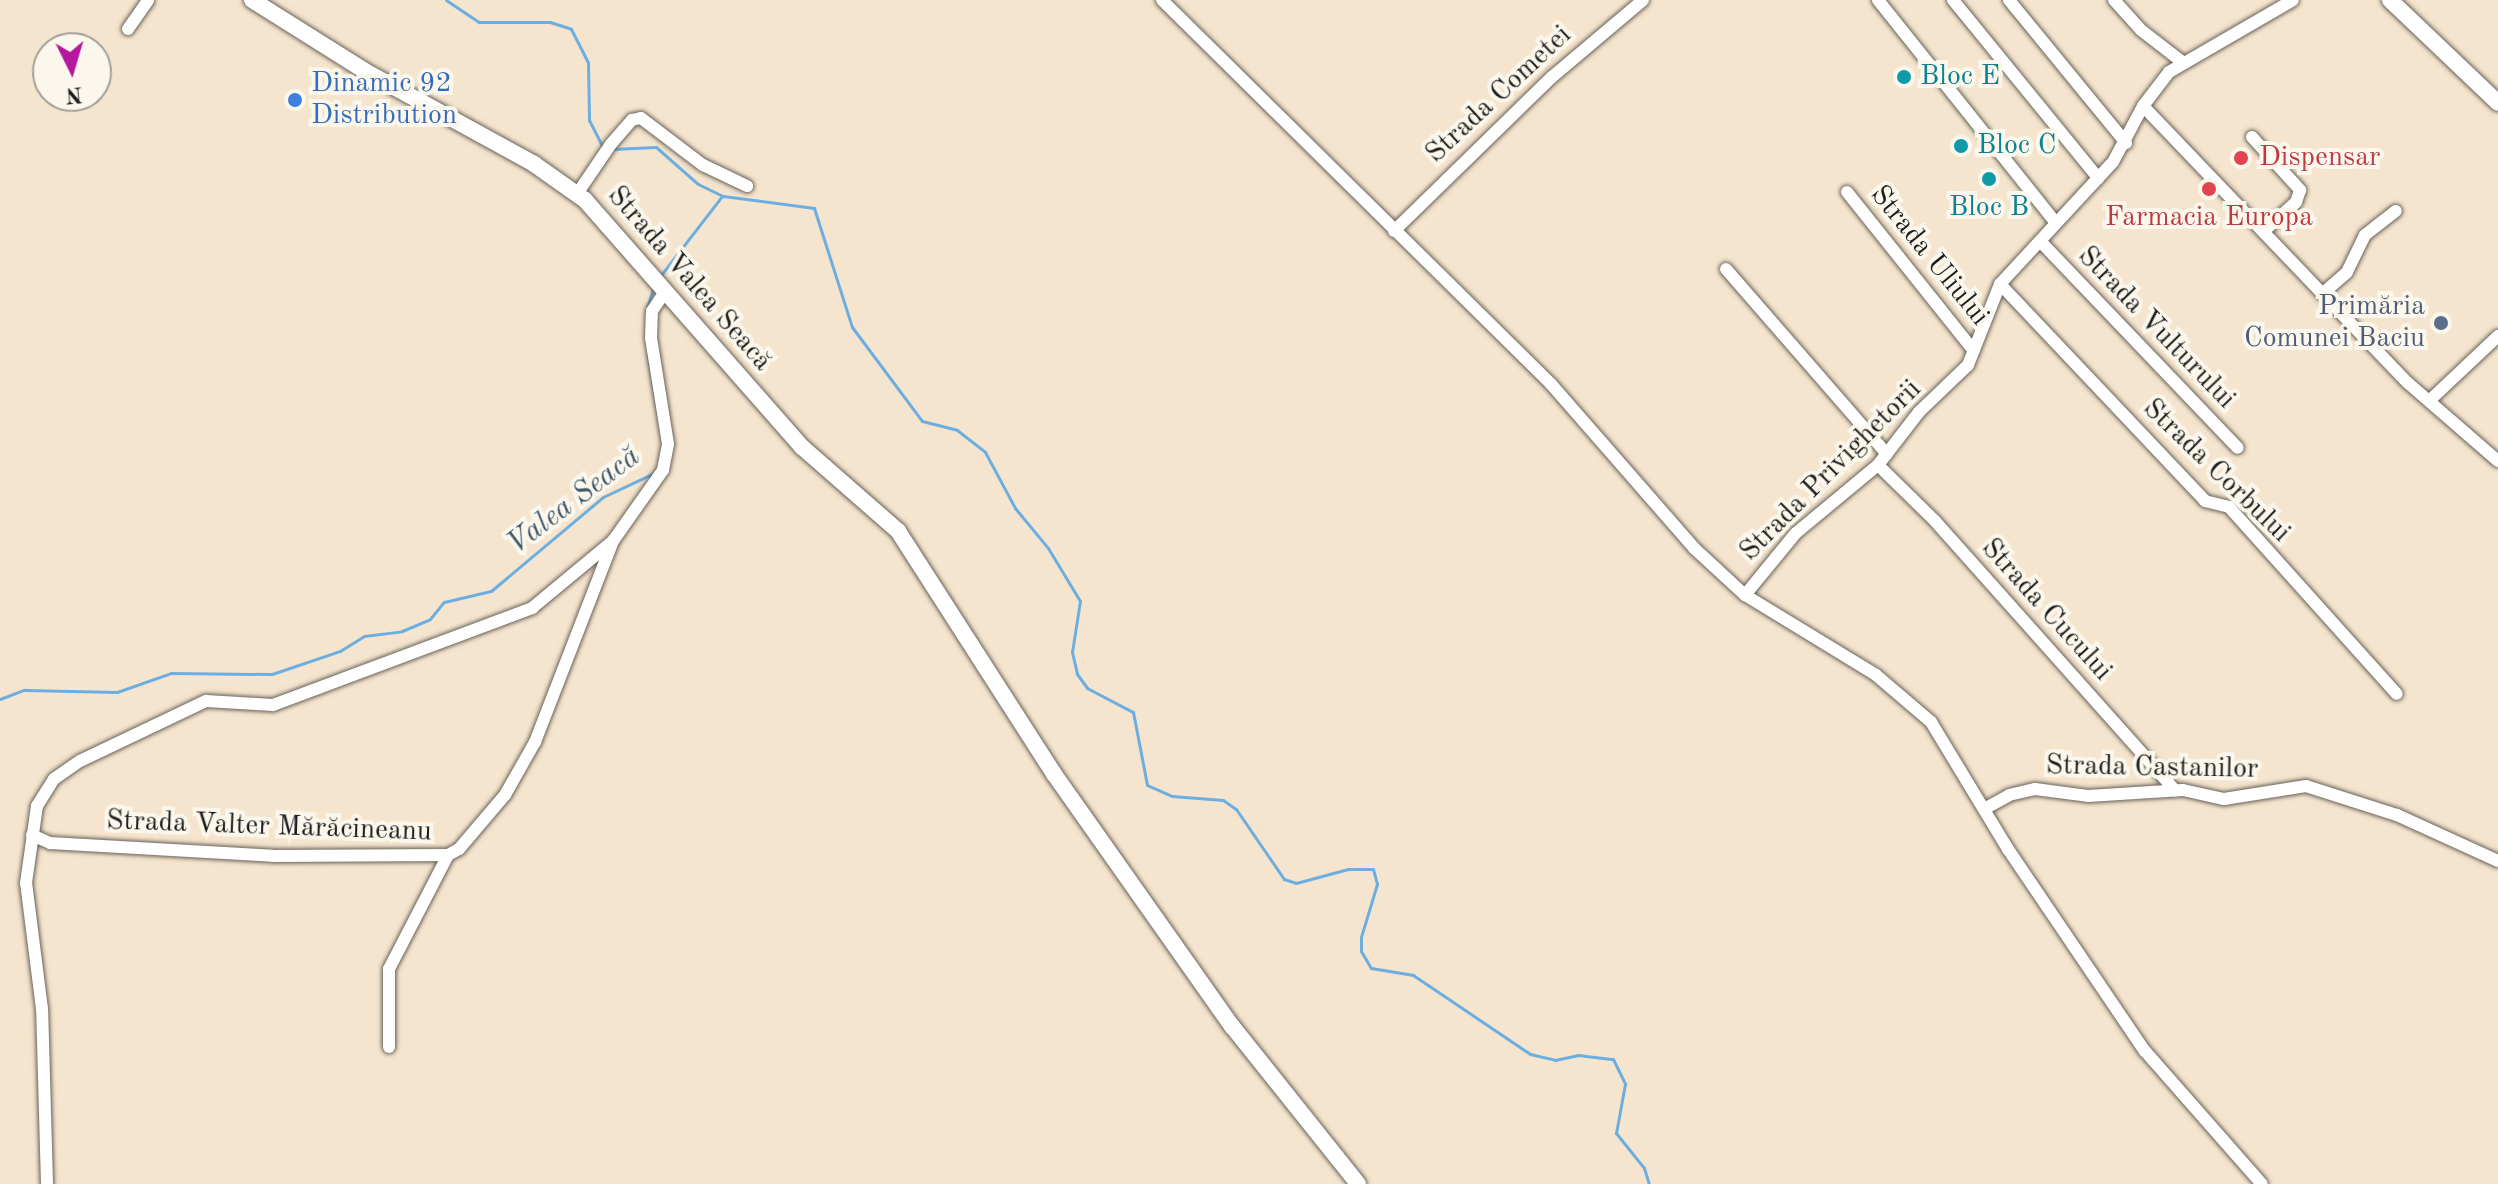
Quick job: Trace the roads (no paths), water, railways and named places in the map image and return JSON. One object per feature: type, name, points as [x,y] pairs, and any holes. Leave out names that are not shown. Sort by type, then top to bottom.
[{"type":"main road","name":"Strada Valea Seacă","points":[[252,0],[577,194],[651,273],[802,447],[907,542],[973,649],[1232,1026],[1358,1184]]},
{"type":"main road","points":[[2390,0],[2498,103]]},
{"type":"street","points":[[128,29],[148,0]]},
{"type":"street","points":[[1162,0],[1551,384],[1694,548],[1745,595],[1876,675],[1931,722],[2145,1051],[2262,1184]]},
{"type":"street","name":"Strada Cometei","points":[[1394,231],[1552,77],[1643,0]]},
{"type":"street","points":[[1878,0],[2055,222]]},
{"type":"street","points":[[1953,0],[2098,178]]},
{"type":"street","points":[[2009,0],[2126,143]]},
{"type":"street","points":[[2114,0],[2141,30],[2181,61]]},
{"type":"street","name":"Strada Privighetorii","points":[[1745,595],[1796,533],[1878,465],[1919,412],[1954,381],[1974,351],[2000,284],[2098,178],[2126,143],[2143,106],[2181,61],[2293,0]]},
{"type":"street","points":[[2143,106],[2322,294],[2429,401],[2498,461]]},
{"type":"street","points":[[577,194],[607,149],[632,120],[646,119],[703,165],[747,186]]},
{"type":"street","points":[[2252,137],[2300,190],[2296,202],[2264,231]]},
{"type":"street","name":"Strada Uliului","points":[[1847,192],[1974,351]]},
{"type":"street","points":[[2322,294],[2347,272],[2365,235],[2396,211]]},
{"type":"street","name":"Strada Vulturului","points":[[2040,241],[2238,448]]},
{"type":"street","points":[[1726,269],[1887,454]]},
{"type":"street","name":"Strada Corbului","points":[[2000,284],[2205,501],[2229,507],[2397,694]]},
{"type":"street","name":"Strada Valter Mărăcineanu","points":[[32,835],[50,843],[152,850],[448,855],[505,795],[535,742],[613,541],[652,491],[668,456],[651,338],[652,311],[665,289]]},
{"type":"street","points":[[2429,401],[2498,336]]},
{"type":"street","name":"Strada Cucului","points":[[1878,465],[1935,521],[2175,790]]},
{"type":"street","points":[[47,1184],[42,1009],[26,883],[37,806],[48,788],[80,761],[206,701],[273,705],[532,608],[613,541]]},
{"type":"street","name":"Strada Castanilor","points":[[1986,808],[2009,795],[2035,789],[2088,796],[2175,790],[2224,799],[2264,796],[2295,786],[2317,788],[2397,815],[2498,861]]},
{"type":"street","points":[[389,1047],[389,969],[448,855]]},
{"type":"waterway","name":"Valea Seacă","points":[[446,0],[479,22],[550,22],[571,29],[588,62],[589,120],[602,146]]},
{"type":"waterway","points":[[613,149],[656,147],[698,184],[723,196],[814,208],[852,327],[922,421],[957,430],[985,452],[1015,508],[1048,548],[1080,601],[1072,652],[1077,674],[1087,688],[1133,712],[1147,785],[1172,796],[1223,800],[1236,809],[1284,879],[1296,883],[1348,869],[1373,869],[1377,884],[1361,937],[1361,951],[1371,968],[1413,975],[1530,1054],[1555,1060],[1578,1055],[1613,1059],[1625,1084],[1616,1133],[1644,1168],[1649,1184]]},
{"type":"waterway","name":"Valea Seacă","points":[[661,275],[722,196]]},
{"type":"waterway","name":"Valea Seacă","points":[[647,308],[654,285]]},
{"type":"waterway","name":"Valea Seacă","points":[[648,356],[662,439]]},
{"type":"waterway","name":"Valea Seacă","points":[[0,699],[24,690],[117,692],[171,673],[272,674],[340,651],[364,636],[402,631],[430,619],[444,602],[491,591],[603,497],[656,472]]},
{"type":"place","name":"Bloc E","points":[[1904,77]]},
{"type":"place","name":"Dinamic 92 Distribution","points":[[295,100]]},
{"type":"place","name":"Bloc C","points":[[1961,146]]},
{"type":"place","name":"Dispensar","points":[[2241,158]]},
{"type":"place","name":"Bloc B","points":[[1989,179]]},
{"type":"place","name":"Farmacia Europa","points":[[2209,189]]},
{"type":"place","name":"Primăria Comunei Baciu","points":[[2441,323]]}]
